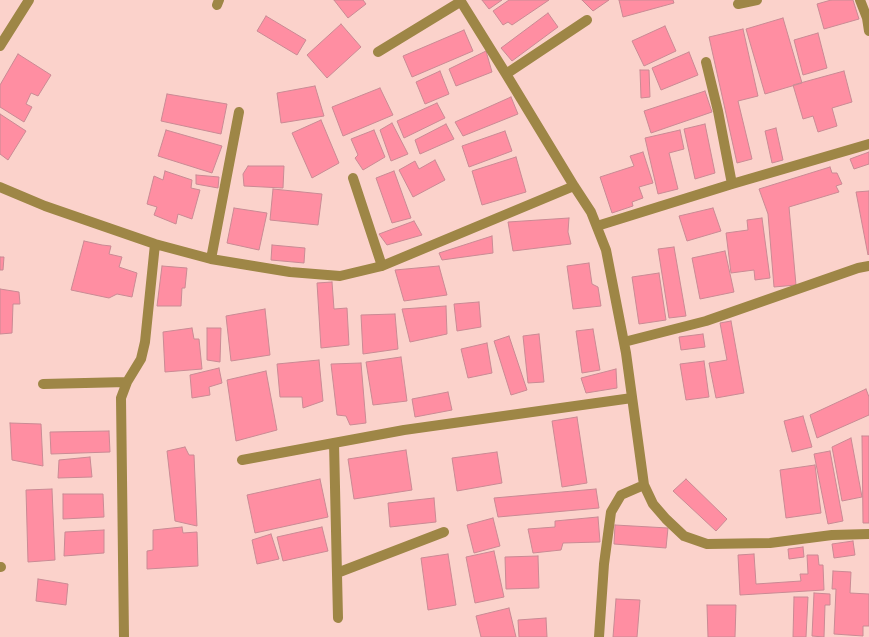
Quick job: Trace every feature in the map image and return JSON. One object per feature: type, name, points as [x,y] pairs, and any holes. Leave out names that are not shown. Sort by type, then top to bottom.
[{"type":"street","points":[[0,46],[29,0]]},
{"type":"street","points":[[738,4],[757,0]]},
{"type":"street","points":[[860,0],[867,18],[869,31]]},
{"type":"street","points":[[378,52],[460,1],[506,74],[591,212],[606,250],[624,342],[644,485],[653,504],[666,519],[684,536],[707,544],[770,543],[832,536],[869,534]]},
{"type":"street","points":[[506,74],[587,20]]},
{"type":"street","points":[[706,62],[718,111],[732,184]]},
{"type":"street","points":[[211,259],[239,112]]},
{"type":"street","points":[[597,226],[732,184],[869,144]]},
{"type":"street","points":[[353,178],[382,266]]},
{"type":"street","points":[[0,187],[45,206],[155,244],[211,259],[290,272],[340,276],[382,266],[574,186]]},
{"type":"street","points":[[124,637],[121,398],[127,382],[141,359],[145,342],[155,244]]},
{"type":"street","points":[[624,342],[706,321],[858,268],[869,266]]},
{"type":"street","points":[[43,384],[127,382]]},
{"type":"street","points":[[242,460],[404,430],[632,398]]},
{"type":"street","points":[[334,443],[338,618]]},
{"type":"street","points":[[599,637],[604,564],[611,512],[621,495],[644,485]]},
{"type":"street","points":[[337,573],[444,532]]},
{"type":"building","points":[[334,0],[363,0],[366,4],[348,18]]},
{"type":"building","points":[[482,0],[502,0],[489,9]]},
{"type":"building","points":[[509,0],[549,0],[512,25],[508,22],[503,25],[493,11]]},
{"type":"building","points":[[582,0],[609,0],[593,11]]},
{"type":"building","points":[[619,0],[673,0],[674,3],[623,17]]},
{"type":"building","points":[[831,0],[853,0],[859,19],[824,29],[817,4]]},
{"type":"building","points":[[548,13],[558,27],[512,61],[501,48]]},
{"type":"building","points":[[266,16],[306,40],[297,55],[257,31]]},
{"type":"building","points":[[783,18],[802,83],[765,94],[746,29]]},
{"type":"building","points":[[341,24],[361,47],[327,78],[307,55]]},
{"type":"building","points":[[665,26],[676,51],[644,66],[632,41]]},
{"type":"building","points":[[743,29],[758,96],[738,101],[752,159],[737,163],[709,37]]},
{"type":"building","points":[[464,30],[473,51],[412,77],[403,56]]},
{"type":"building","points":[[818,33],[827,68],[803,75],[794,40]]},
{"type":"building","points":[[486,51],[492,72],[456,86],[449,69]]},
{"type":"building","points":[[689,52],[698,75],[661,90],[652,68]]},
{"type":"building","points":[[18,54],[51,75],[38,96],[31,93],[26,104],[32,107],[24,122],[0,107],[0,85]]},
{"type":"building","points":[[640,70],[649,70],[650,97],[641,98]]},
{"type":"building","points":[[440,71],[449,94],[425,104],[416,82]]},
{"type":"building","points":[[844,71],[852,102],[832,108],[837,126],[818,132],[813,116],[803,119],[793,85]]},
{"type":"building","points":[[315,86],[324,116],[281,123],[277,93]]},
{"type":"building","points":[[380,88],[393,115],[343,136],[332,107]]},
{"type":"building","points":[[705,91],[712,112],[651,133],[644,111]]},
{"type":"building","points":[[167,94],[227,104],[221,134],[161,121]]},
{"type":"building","points":[[511,97],[518,114],[463,136],[455,122]]},
{"type":"building","points":[[437,103],[445,118],[404,138],[397,121]]},
{"type":"building","points":[[0,114],[26,131],[8,160],[0,154]]},
{"type":"building","points":[[321,120],[339,163],[312,178],[292,133]]},
{"type":"building","points":[[392,123],[408,154],[391,161],[380,130]]},
{"type":"building","points":[[446,124],[454,139],[420,154],[415,140]]},
{"type":"building","points":[[705,124],[715,173],[695,179],[684,129]]},
{"type":"building","points":[[776,128],[783,160],[772,163],[765,131]]},
{"type":"building","points":[[166,130],[222,146],[212,173],[158,156]]},
{"type":"building","points":[[374,130],[385,157],[363,170],[355,158],[358,155],[351,139]]},
{"type":"building","points":[[680,130],[684,149],[669,153],[678,189],[658,194],[645,138]]},
{"type":"building","points":[[505,131],[512,151],[469,167],[462,146]]},
{"type":"building","points":[[643,152],[653,183],[639,187],[643,198],[632,202],[633,206],[612,213],[600,177],[634,166],[630,156]]},
{"type":"building","points":[[869,152],[869,164],[854,169],[850,159]]},
{"type":"building","points":[[516,157],[526,192],[482,205],[472,171]]},
{"type":"building","points":[[435,160],[445,180],[413,197],[399,170],[415,161],[419,169]]},
{"type":"building","points":[[248,166],[284,166],[283,188],[244,186],[243,174]]},
{"type":"building","points":[[830,167],[832,173],[837,173],[842,184],[836,186],[839,192],[789,207],[796,285],[774,287],[768,214],[759,189]]},
{"type":"building","points":[[165,171],[192,180],[191,188],[200,190],[192,219],[178,214],[176,224],[154,215],[157,207],[147,204],[154,176],[163,180]]},
{"type":"building","points":[[394,171],[411,218],[392,223],[376,178]]},
{"type":"building","points":[[196,175],[219,177],[218,188],[196,184]]},
{"type":"building","points":[[273,189],[322,194],[318,225],[270,220]]},
{"type":"building","points":[[869,191],[869,254],[868,255],[856,192]]},
{"type":"building","points":[[234,208],[267,213],[259,250],[227,243]]},
{"type":"building","points":[[713,208],[721,231],[687,241],[679,216]]},
{"type":"building","points":[[569,218],[568,232],[571,244],[513,251],[508,222]]},
{"type":"building","points":[[762,218],[770,278],[755,280],[754,270],[731,273],[726,233],[748,230],[747,220]]},
{"type":"building","points":[[414,221],[422,235],[387,245],[379,234]]},
{"type":"building","points":[[492,236],[493,253],[442,260],[439,253]]},
{"type":"building","points":[[84,241],[111,246],[109,254],[122,257],[119,267],[137,273],[132,297],[117,294],[109,298],[71,290]]},
{"type":"building","points":[[272,245],[305,248],[304,263],[271,260]]},
{"type":"building","points":[[674,247],[686,316],[669,318],[658,249]]},
{"type":"building","points":[[725,251],[734,292],[700,299],[692,258]]},
{"type":"building","points":[[0,257],[4,257],[3,270],[0,270]]},
{"type":"building","points":[[589,263],[592,284],[598,287],[601,306],[573,309],[567,266]]},
{"type":"building","points":[[162,266],[187,268],[185,288],[182,288],[181,306],[157,306]]},
{"type":"building","points":[[439,266],[447,295],[404,301],[395,270]]},
{"type":"building","points":[[659,273],[666,320],[639,324],[632,277]]},
{"type":"building","points":[[332,282],[334,309],[347,308],[349,345],[321,348],[317,283]]},
{"type":"building","points":[[0,289],[19,292],[20,304],[13,304],[12,333],[0,334]]},
{"type":"building","points":[[479,302],[481,327],[457,331],[454,304]]},
{"type":"building","points":[[446,306],[447,334],[410,342],[402,309]]},
{"type":"building","points":[[265,309],[270,355],[231,361],[226,316]]},
{"type":"building","points":[[395,314],[398,349],[363,354],[361,315]]},
{"type":"building","points":[[731,321],[744,393],[716,398],[709,363],[727,360],[720,323]]},
{"type":"building","points":[[192,328],[194,339],[199,339],[202,369],[165,372],[163,332]]},
{"type":"building","points":[[207,328],[221,328],[220,362],[207,360]]},
{"type":"building","points":[[593,329],[600,370],[582,373],[576,331]]},
{"type":"building","points":[[539,334],[544,382],[528,383],[523,336]]},
{"type":"building","points":[[703,334],[705,347],[681,350],[679,337]]},
{"type":"building","points":[[509,336],[527,390],[511,395],[494,341]]},
{"type":"building","points":[[487,343],[492,373],[468,378],[461,349]]},
{"type":"building","points":[[401,357],[407,401],[373,405],[366,362]]},
{"type":"building","points":[[319,360],[323,401],[303,408],[302,397],[280,397],[277,364]]},
{"type":"building","points":[[704,361],[709,397],[686,400],[680,364]]},
{"type":"building","points":[[361,363],[366,423],[350,425],[346,416],[337,415],[331,364]]},
{"type":"building","points":[[219,368],[222,383],[209,387],[210,395],[192,398],[190,375]]},
{"type":"building","points":[[616,369],[617,388],[586,393],[581,378]]},
{"type":"building","points":[[266,371],[277,430],[236,441],[227,380]]},
{"type":"building","points":[[866,389],[869,397],[869,415],[817,438],[810,415]]},
{"type":"building","points":[[448,392],[452,410],[415,417],[412,399]]},
{"type":"building","points":[[803,416],[812,447],[792,452],[784,421]]},
{"type":"building","points":[[577,417],[587,483],[562,487],[552,421]]},
{"type":"building","points":[[10,423],[41,424],[43,466],[12,460]]},
{"type":"building","points":[[109,431],[110,452],[51,454],[50,432]]},
{"type":"building","points":[[862,436],[869,436],[869,523],[863,523]]},
{"type":"building","points":[[851,438],[862,497],[842,501],[832,447]]},
{"type":"building","points":[[185,447],[189,455],[194,455],[197,526],[175,521],[167,451]]},
{"type":"building","points":[[406,450],[412,490],[354,499],[348,459]]},
{"type":"building","points":[[830,451],[843,521],[828,524],[814,454]]},
{"type":"building","points":[[497,452],[502,483],[457,491],[452,458]]},
{"type":"building","points":[[90,457],[92,477],[58,478],[59,460]]},
{"type":"building","points":[[815,465],[821,513],[786,518],[780,470]]},
{"type":"building","points":[[320,479],[328,517],[255,533],[247,495]]},
{"type":"building","points":[[686,479],[727,519],[716,531],[673,491]]},
{"type":"building","points":[[52,489],[55,560],[28,562],[26,490]]},
{"type":"building","points":[[596,489],[599,508],[498,517],[494,498]]},
{"type":"building","points":[[63,494],[103,494],[104,517],[63,519]]},
{"type":"building","points":[[434,498],[436,522],[390,527],[388,503]]},
{"type":"building","points":[[598,517],[600,542],[563,543],[561,550],[533,553],[528,529],[555,527],[555,521]]},
{"type":"building","points":[[493,518],[500,546],[474,553],[467,525]]},
{"type":"building","points":[[615,525],[668,528],[666,548],[614,544]]},
{"type":"building","points":[[182,527],[183,533],[197,532],[198,566],[147,569],[147,551],[153,550],[153,530]]},
{"type":"building","points":[[322,527],[328,551],[283,561],[277,537]]},
{"type":"building","points":[[104,530],[104,553],[64,556],[65,532]]},
{"type":"building","points":[[271,534],[279,559],[257,564],[252,540]]},
{"type":"building","points":[[853,541],[855,555],[834,558],[832,544]]},
{"type":"building","points":[[803,547],[804,557],[789,559],[788,549]]},
{"type":"building","points":[[494,551],[504,597],[475,603],[466,557]]},
{"type":"building","points":[[448,554],[456,605],[428,610],[421,558]]},
{"type":"building","points":[[754,554],[756,584],[801,581],[800,574],[808,574],[807,555],[818,555],[819,565],[823,565],[824,590],[740,595],[738,555]]},
{"type":"building","points":[[538,556],[539,588],[506,589],[505,557]]},
{"type":"building","points":[[833,571],[851,572],[850,593],[869,594],[869,626],[863,626],[863,636],[834,634],[836,589],[832,589]]},
{"type":"building","points":[[38,579],[68,584],[66,605],[36,601]]},
{"type":"building","points":[[814,593],[830,594],[830,605],[825,605],[824,637],[812,636]]},
{"type":"building","points":[[794,597],[808,597],[806,637],[793,637]]},
{"type":"building","points":[[616,599],[640,600],[637,637],[613,637]]},
{"type":"building","points":[[707,605],[736,605],[735,637],[708,637]]},
{"type":"building","points":[[509,608],[516,637],[481,637],[476,616]]},
{"type":"building","points":[[546,618],[547,637],[519,637],[518,620]]}]
